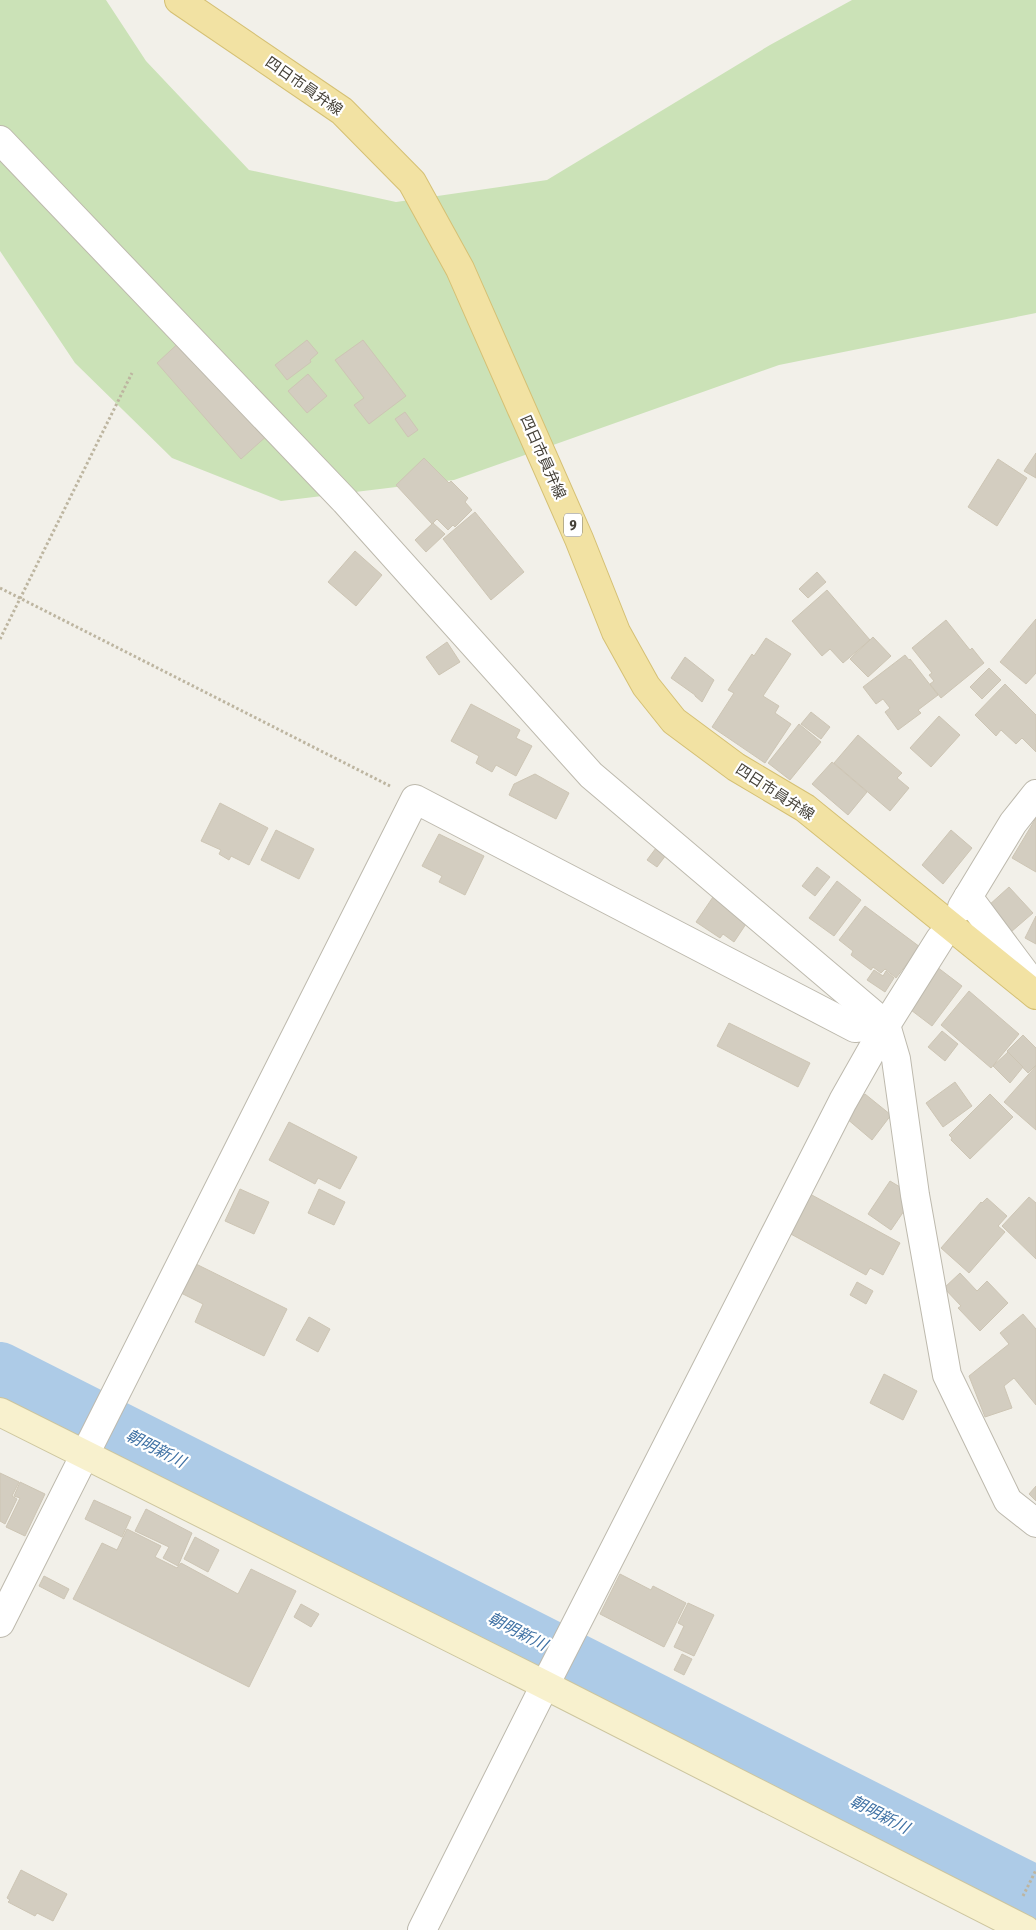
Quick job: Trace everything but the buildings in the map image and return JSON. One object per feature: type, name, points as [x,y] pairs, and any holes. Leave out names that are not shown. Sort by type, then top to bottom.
[{"type":"main road","name":"四日市員弁線","points":[[179,0],[342,111],[412,182],[460,269],[579,539],[616,632],[646,686],[674,721],[736,767],[805,808],[1036,995]]},
{"type":"street","points":[[0,140],[345,502],[591,775],[886,1025],[896,1060],[915,1195],[947,1375],[1008,1500],[1036,1523]]},
{"type":"street","points":[[1036,794],[1013,823],[965,902],[1036,988]]},
{"type":"street","points":[[0,1622],[86,1455],[415,799],[855,1028],[886,1025]]},
{"type":"street","points":[[422,1930],[843,1101],[886,1025],[940,939]]},
{"type":"street","points":[[0,1412],[86,1455],[550,1676],[1026,1930]]},
{"type":"path","points":[[0,639],[132,373]]},
{"type":"path","points":[[0,588],[415,799]]},
{"type":"path","points":[[1023,1896],[1036,1870]]},
{"type":"green space","points":[[0,0],[106,0],[146,61],[249,170],[396,202],[547,180],[770,45],[852,0],[1036,0],[1036,313],[779,365],[454,480],[281,501],[172,458],[75,363],[0,251]]},
{"type":"waterway","name":"朝明新川","points":[[0,1369],[1036,1893]]}]
